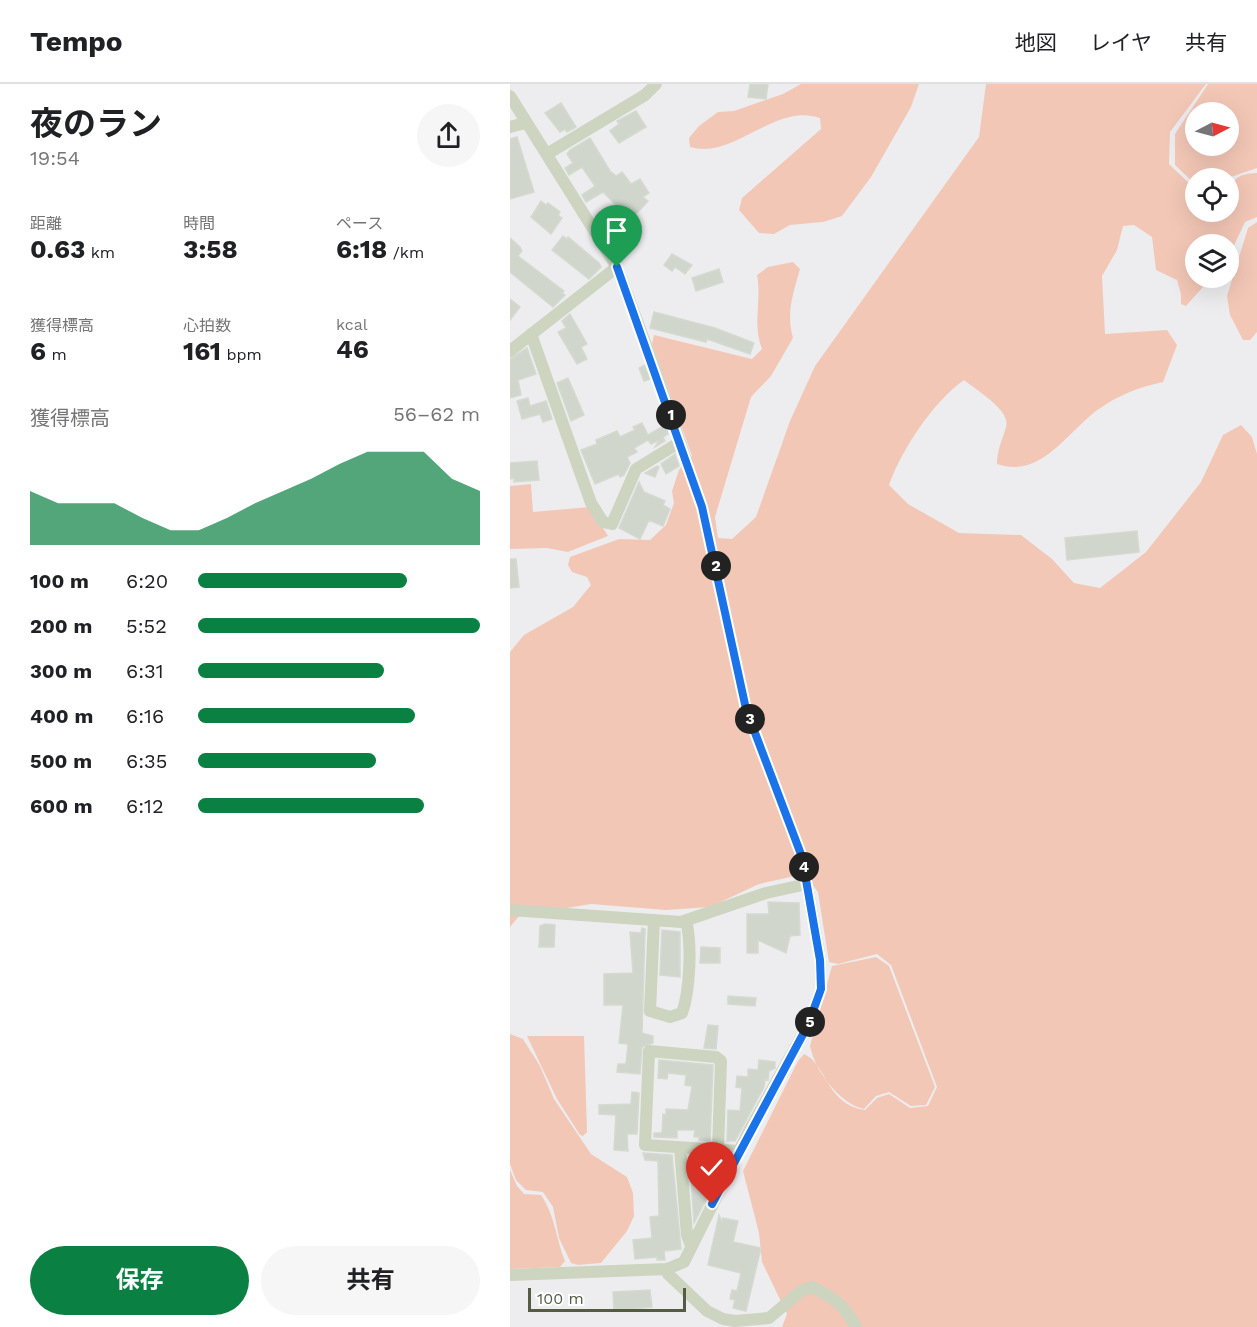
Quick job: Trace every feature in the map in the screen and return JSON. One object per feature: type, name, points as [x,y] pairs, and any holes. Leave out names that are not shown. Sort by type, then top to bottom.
[{"type":"street","points":[[547,154],[645,95],[656,84]]},
{"type":"street","points":[[510,96],[617,267],[680,442],[702,507],[746,709],[802,857],[820,960],[821,989],[808,1025],[739,1151],[684,1262],[667,1269],[510,1275]]},
{"type":"street","points":[[510,127],[525,123]]},
{"type":"street","points":[[510,351],[617,267]]},
{"type":"street","points":[[531,334],[591,503],[603,522],[612,524],[636,469],[680,442]]},
{"type":"street","points":[[510,910],[654,920],[686,920],[766,893],[807,884]]},
{"type":"street","points":[[654,920],[650,1011],[670,1017],[682,1013],[685,1004],[689,953],[686,920]]},
{"type":"street","points":[[718,1150],[721,1061],[716,1057],[649,1051],[645,1145],[680,1148],[718,1150],[739,1151]]},
{"type":"street","points":[[680,1148],[687,1235],[691,1246]]},
{"type":"street","points":[[667,1269],[668,1274],[707,1311],[723,1319],[769,1318],[801,1291],[812,1287],[835,1298],[849,1313],[856,1327]]},
{"type":"shaded area","points":[[801,84],[919,84],[911,107],[871,177],[842,216],[823,222],[790,225],[774,234],[759,233],[739,210],[742,198],[821,129],[820,118],[803,115],[787,118],[723,146],[706,149],[690,147],[689,138],[699,126],[718,112],[734,111],[783,94]]},
{"type":"shaded area","points":[[986,84],[1206,84],[1192,102],[1185,102],[1185,112],[1170,132],[1169,164],[1185,179],[1185,222],[1239,222],[1239,177],[1257,173],[1257,217],[1245,222],[1239,235],[1185,234],[1185,288],[1202,288],[1186,306],[1181,304],[1177,280],[1156,270],[1152,237],[1134,225],[1123,226],[1117,250],[1102,276],[1105,334],[1167,330],[1177,345],[1163,382],[1120,396],[1096,411],[1063,442],[1039,460],[1012,467],[997,464],[1006,427],[1003,414],[998,407],[964,380],[952,389],[920,427],[902,456],[889,485],[908,504],[959,533],[1021,535],[1052,559],[1074,583],[1100,588],[1146,552],[1201,482],[1223,435],[1241,425],[1252,437],[1257,454],[1257,1327],[782,1327],[787,1314],[762,1262],[759,1233],[743,1171],[798,1061],[804,1054],[818,1066],[842,1101],[852,1107],[865,1110],[877,1098],[889,1094],[910,1108],[928,1106],[937,1087],[891,965],[877,954],[838,964],[829,962],[818,892],[804,874],[759,884],[710,907],[666,910],[591,904],[519,916],[510,927],[510,652],[524,635],[573,607],[591,585],[587,577],[572,572],[568,565],[570,557],[619,539],[650,540],[666,525],[674,503],[672,491],[679,470],[692,456],[652,344],[654,335],[752,359],[762,349],[757,321],[757,275],[768,267],[793,262],[800,269],[790,312],[793,338],[771,376],[751,397],[715,517],[718,538],[732,539],[756,517],[790,421],[815,366],[979,137]]},
{"type":"shaded area","points":[[1208,84],[1257,84],[1257,168],[1239,174],[1239,168],[1185,168],[1185,174],[1175,165],[1175,134],[1185,119],[1185,156],[1239,156],[1239,102],[1196,102]]},
{"type":"shaded area","points":[[1257,222],[1257,332],[1250,340],[1243,340],[1230,315],[1227,296],[1229,288],[1239,288],[1239,257],[1248,228]]},
{"type":"shaded area","points":[[531,484],[533,512],[590,507],[608,536],[568,552],[547,548],[510,549],[510,486]]},
{"type":"shaded area","points":[[876,957],[889,966],[935,1087],[926,1105],[911,1106],[889,1092],[876,1096],[864,1109],[855,1106],[846,1101],[830,1085],[813,1056],[810,1046],[832,966]]},
{"type":"shaded area","points":[[510,1034],[523,1039],[540,1066],[554,1099],[591,1154],[627,1177],[633,1193],[634,1216],[627,1231],[601,1263],[578,1265],[571,1263],[559,1238],[553,1207],[543,1192],[526,1190],[516,1180],[510,1164]]},
{"type":"shaded area","points":[[527,1036],[584,1036],[587,1132],[583,1136],[580,1135],[557,1099]]},
{"type":"shaded area","points":[[510,1170],[517,1186],[524,1194],[541,1195],[546,1203],[565,1261],[560,1267],[510,1269]]},
{"type":"building","points":[[750,84],[768,84],[766,99],[748,97]]},
{"type":"building","points":[[561,103],[576,127],[567,132],[565,129],[560,132],[545,113]]},
{"type":"building","points":[[636,111],[646,127],[619,143],[610,131],[619,124],[617,121]]},
{"type":"building","points":[[517,137],[534,192],[510,199],[510,139]]},
{"type":"building","points":[[590,138],[610,171],[616,176],[622,172],[631,184],[640,179],[649,193],[643,197],[648,201],[616,232],[605,220],[618,207],[603,192],[586,202],[582,195],[595,186],[582,167],[569,175],[565,168],[573,163],[567,154],[570,150]]},
{"type":"building","points":[[541,201],[560,212],[558,215],[562,218],[551,234],[531,217]]},
{"type":"building","points":[[563,236],[567,239],[568,237],[599,263],[601,267],[589,279],[552,250]]},
{"type":"building","points":[[510,238],[522,251],[518,256],[564,291],[562,293],[565,295],[553,307],[510,272]]},
{"type":"building","points":[[672,254],[692,265],[685,274],[675,267],[672,271],[664,265]]},
{"type":"building","points":[[719,269],[723,282],[696,291],[692,278]]},
{"type":"building","points":[[510,299],[520,307],[510,320]]},
{"type":"building","points":[[654,312],[715,328],[754,343],[750,354],[707,339],[706,342],[650,328]]},
{"type":"building","points":[[570,314],[587,344],[581,347],[587,359],[577,364],[558,332],[566,328],[562,321]]},
{"type":"building","points":[[527,348],[536,374],[518,380],[521,395],[510,398],[510,359]]},
{"type":"building","points":[[645,365],[650,379],[644,381],[639,368]]},
{"type":"building","points":[[568,378],[584,415],[571,421],[557,383]]},
{"type":"building","points":[[528,398],[530,406],[546,401],[552,419],[543,422],[540,414],[522,419],[517,401]]},
{"type":"building","points":[[642,423],[648,435],[665,425],[668,434],[663,437],[665,441],[655,447],[659,440],[651,444],[648,440],[634,448],[637,452],[627,457],[630,463],[624,475],[620,477],[619,474],[595,484],[581,450],[597,444],[596,440],[617,431],[620,437],[635,430],[633,427]]},
{"type":"building","points":[[675,454],[679,466],[666,474],[661,464]]},
{"type":"building","points":[[537,461],[539,480],[514,482],[514,478],[510,479],[510,463]]},
{"type":"building","points":[[659,467],[655,477],[645,473]]},
{"type":"building","points":[[639,482],[644,492],[665,501],[663,505],[670,509],[663,526],[649,520],[640,539],[619,528]]},
{"type":"building","points":[[1137,531],[1139,552],[1067,560],[1065,538]]},
{"type":"building","points":[[510,559],[516,559],[519,587],[510,588]]},
{"type":"building","points":[[768,902],[799,903],[800,935],[790,936],[786,953],[758,940],[758,953],[747,953],[747,914],[769,914]]},
{"type":"building","points":[[555,925],[554,947],[539,947],[540,926]]},
{"type":"building","points":[[642,928],[645,929],[642,1033],[653,1036],[653,1043],[642,1047],[640,1074],[617,1072],[618,1064],[626,1064],[628,1044],[619,1043],[623,1005],[604,1005],[604,974],[633,973],[630,932],[641,933]]},
{"type":"building","points":[[662,930],[680,932],[680,977],[660,975]]},
{"type":"building","points":[[701,947],[720,948],[720,963],[700,963]]},
{"type":"building","points":[[728,996],[756,998],[755,1006],[728,1004]]},
{"type":"building","points":[[708,1025],[718,1026],[716,1049],[704,1048]]},
{"type":"building","points":[[659,1060],[713,1065],[710,1141],[694,1137],[695,1130],[677,1130],[677,1138],[654,1137],[654,1133],[662,1133],[663,1114],[666,1115],[666,1109],[688,1110],[692,1086],[685,1085],[686,1075],[668,1073],[667,1079],[658,1078]]},
{"type":"building","points":[[759,1060],[775,1062],[775,1068],[769,1071],[768,1080],[765,1079],[764,1087],[735,1141],[727,1141],[728,1110],[740,1111],[742,1088],[736,1087],[737,1076],[748,1077],[748,1069],[758,1070]]},
{"type":"building","points":[[632,1092],[639,1093],[637,1134],[627,1134],[628,1151],[614,1150],[616,1115],[599,1114],[599,1105],[631,1104]]},
{"type":"building","points":[[643,1153],[672,1155],[681,1249],[664,1251],[665,1260],[657,1260],[657,1257],[635,1259],[633,1240],[652,1238],[650,1217],[659,1216],[658,1161],[645,1160]]},
{"type":"building","points":[[698,1157],[726,1158],[722,1167],[717,1166],[718,1175],[714,1184],[709,1184],[710,1192],[694,1223],[691,1179],[698,1178]]},
{"type":"building","points":[[719,1215],[722,1221],[723,1218],[738,1221],[733,1242],[761,1248],[746,1311],[733,1308],[735,1300],[730,1299],[732,1290],[737,1291],[741,1273],[708,1265]]},
{"type":"building","points":[[650,1290],[652,1307],[614,1311],[613,1292]]},
{"type":"route","points":[[617,267],[702,507],[746,709],[802,857],[820,960],[821,989],[808,1025],[749,1131],[712,1204]]}]
